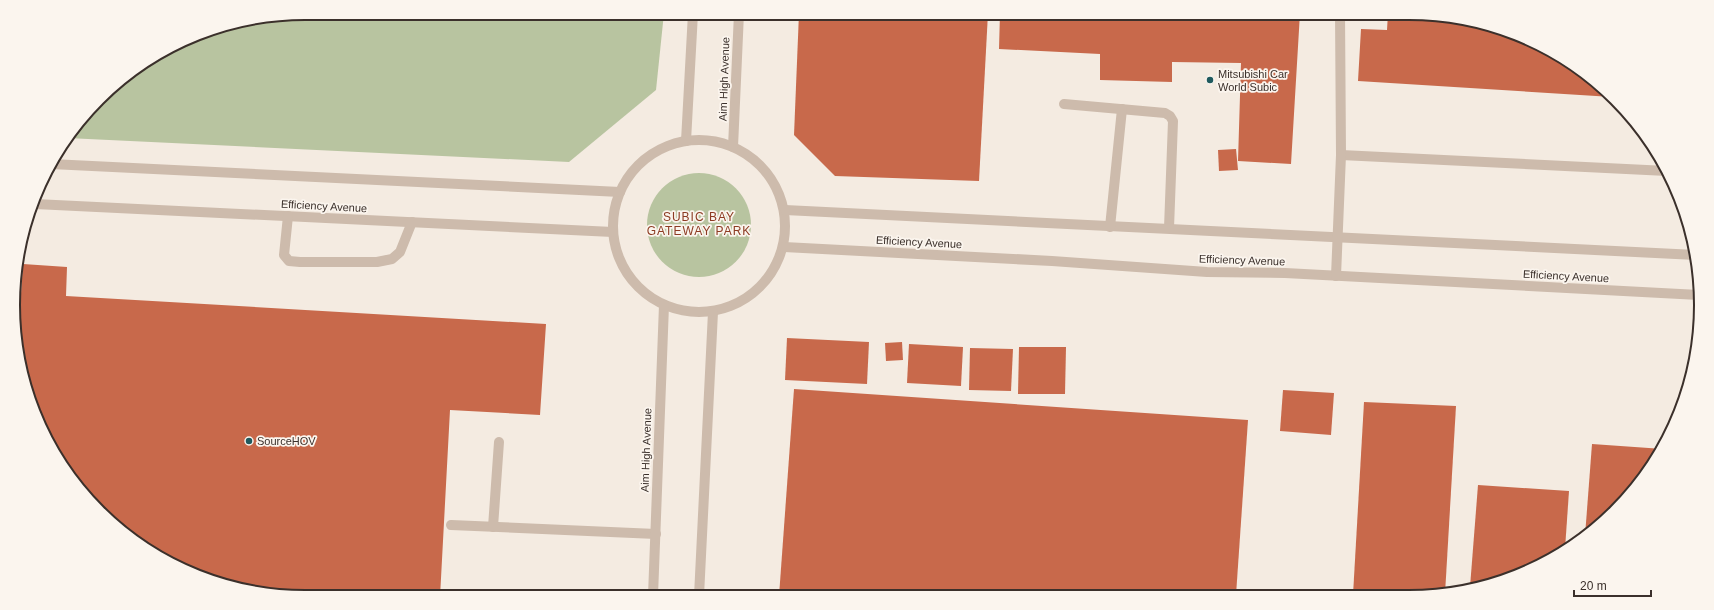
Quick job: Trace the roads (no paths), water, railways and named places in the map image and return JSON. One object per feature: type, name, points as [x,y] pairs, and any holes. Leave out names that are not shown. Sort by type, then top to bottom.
[{"type":"street","points":[[686,141],[692,20]]},
{"type":"street","name":"Aim High Avenue","points":[[734,147],[739,20]]},
{"type":"street","points":[[1336,276],[1342,155],[1340,20]]},
{"type":"street","points":[[1064,104],[1165,113],[1170,116],[1173,121],[1169,228]]},
{"type":"street","points":[[1110,226],[1122,109]]},
{"type":"street","points":[[702,140],[718,142],[734,147],[748,155],[761,166],[772,179],[780,194],[785,210],[786,229],[784,247],[773,272],[765,283],[750,296],[732,306],[713,312],[688,312],[664,305],[648,296],[634,283],[623,268],[616,250],[612,232],[612,218],[620,192],[628,177],[639,164],[653,153],[669,146],[686,141],[702,140]]},
{"type":"street","points":[[1342,155],[1660,171]]},
{"type":"street","points":[[57,164],[620,192]]},
{"type":"street","name":"Efficiency Avenue","points":[[39,204],[612,232]]},
{"type":"street","points":[[785,210],[1690,255]]},
{"type":"street","points":[[288,216],[284,255],[289,261],[300,262],[377,262],[392,259],[400,252],[412,222]]},
{"type":"street","name":"Efficiency Avenue","points":[[784,247],[1044,261],[1207,272],[1336,276],[1693,295]]},
{"type":"street","name":"Aim High Avenue","points":[[653,590],[664,305]]},
{"type":"street","points":[[699,590],[713,312]]},
{"type":"street","points":[[493,527],[499,442]]},
{"type":"street","points":[[451,525],[656,534]]},
{"type":"place","name":"Mitsubishi Car World Subic","points":[[1210,80]]},
{"type":"place","name":"SourceHOV","points":[[249,441]]},
{"type":"district","name":"SUBIC BAY GATEWAY PARK","points":[[699,224]]}]
